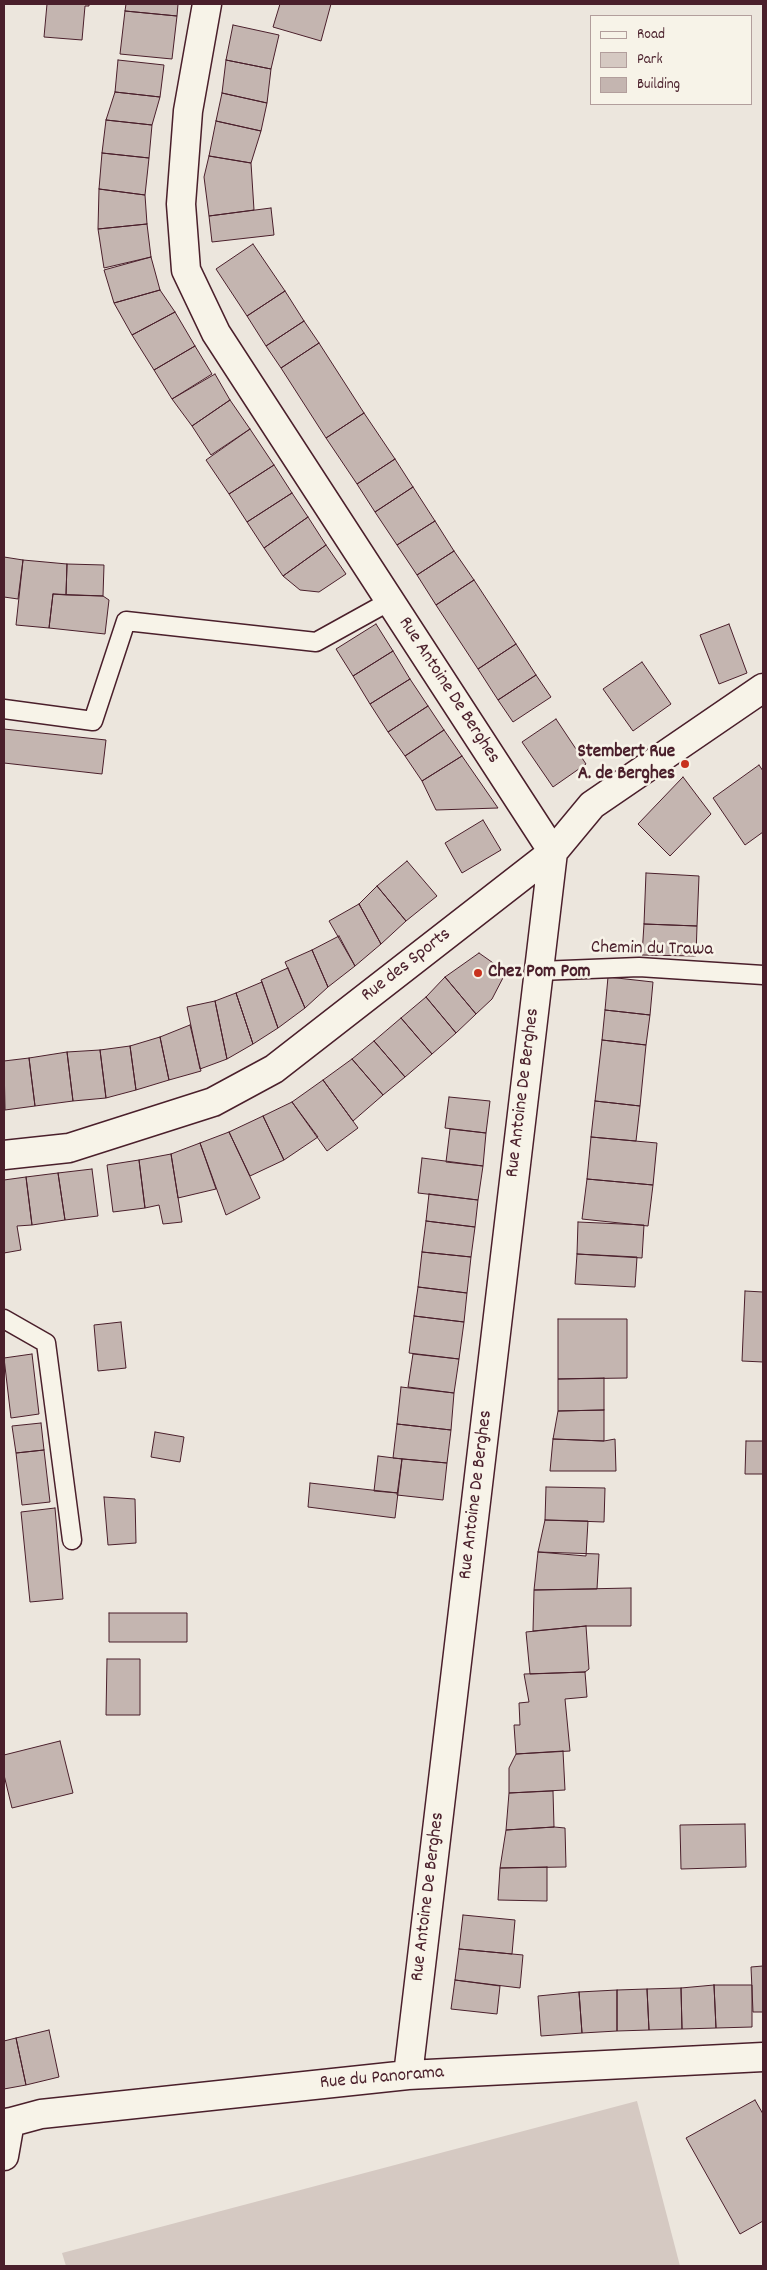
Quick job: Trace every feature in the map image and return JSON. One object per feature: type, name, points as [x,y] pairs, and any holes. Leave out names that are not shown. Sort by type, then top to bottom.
[{"type":"street","name":"Rue Antoine De Berghes","points":[[207,4],[188,111],[181,204],[186,270],[216,333],[553,852],[408,2076]]},
{"type":"street","name":"Rue des Sports","points":[[4,1155],[69,1148],[212,1102],[274,1069],[553,852],[592,805],[763,688]]},
{"type":"street","name":"Rue du Panorama","points":[[7,2123],[49,2113],[408,2076],[763,2057]]},
{"type":"street","points":[[4,2156],[7,2123]]},
{"type":"lane","points":[[4,709],[93,721],[126,621],[316,642],[390,601]]},
{"type":"lane","name":"Chemin du Trawa","points":[[539,971],[639,967],[763,975]]},
{"type":"lane","points":[[4,1318],[46,1343],[72,1540]]},
{"type":"green space","points":[[637,2101],[680,2266],[66,2266],[62,2253]]},
{"type":"building","points":[[47,4],[89,4],[89,6],[85,6],[82,40],[44,37]]},
{"type":"building","points":[[126,4],[178,4],[177,16],[125,11]]},
{"type":"building","points":[[280,4],[331,4],[321,41],[273,27]]},
{"type":"building","points":[[125,11],[177,16],[172,59],[120,54]]},
{"type":"building","points":[[233,25],[279,35],[271,69],[226,60]]},
{"type":"building","points":[[118,60],[164,65],[160,97],[115,92]]},
{"type":"building","points":[[226,60],[271,69],[267,103],[222,93]]},
{"type":"building","points":[[115,92],[160,97],[152,125],[106,120]]},
{"type":"building","points":[[222,93],[267,103],[261,131],[216,121]]},
{"type":"building","points":[[106,120],[152,125],[149,158],[102,153]]},
{"type":"building","points":[[216,121],[261,131],[251,163],[209,156]]},
{"type":"building","points":[[102,153],[149,158],[145,195],[99,189]]},
{"type":"building","points":[[209,156],[251,163],[254,210],[209,216],[204,177]]},
{"type":"building","points":[[99,189],[145,195],[147,224],[98,229]]},
{"type":"building","points":[[271,208],[274,235],[212,242],[209,216]]},
{"type":"building","points":[[147,224],[151,257],[104,268],[98,229]]},
{"type":"building","points":[[253,244],[285,291],[247,316],[216,269]]},
{"type":"building","points":[[151,257],[160,290],[114,303],[104,270]]},
{"type":"building","points":[[160,290],[175,312],[132,335],[114,303]]},
{"type":"building","points":[[285,291],[304,321],[266,346],[247,316]]},
{"type":"building","points":[[175,312],[195,346],[154,370],[132,335]]},
{"type":"building","points":[[304,321],[319,343],[281,368],[266,346]]},
{"type":"building","points":[[319,343],[364,413],[326,438],[281,368]]},
{"type":"building","points":[[195,346],[212,374],[172,399],[154,370]]},
{"type":"building","points":[[215,374],[230,400],[192,426],[172,399]]},
{"type":"building","points":[[230,400],[250,429],[211,455],[192,426]]},
{"type":"building","points":[[364,413],[395,459],[357,484],[326,438]]},
{"type":"building","points":[[250,429],[274,465],[229,494],[206,460]]},
{"type":"building","points":[[395,459],[413,487],[375,512],[357,484]]},
{"type":"building","points":[[274,465],[292,493],[247,522],[229,494]]},
{"type":"building","points":[[413,487],[435,521],[397,545],[375,512]]},
{"type":"building","points":[[292,493],[308,517],[264,548],[247,522]]},
{"type":"building","points":[[308,517],[326,545],[283,576],[264,548]]},
{"type":"building","points":[[435,521],[454,551],[417,575],[397,545]]},
{"type":"building","points":[[326,545],[346,574],[319,592],[300,590],[283,576]]},
{"type":"building","points":[[454,551],[474,580],[436,605],[417,575]]},
{"type":"building","points":[[4,557],[23,560],[18,599],[4,597]]},
{"type":"building","points":[[23,560],[67,564],[66,595],[53,594],[49,628],[16,625]]},
{"type":"building","points":[[67,564],[104,565],[103,596],[66,595]]},
{"type":"building","points":[[474,580],[516,644],[478,669],[436,605]]},
{"type":"building","points":[[53,594],[103,596],[109,600],[105,634],[49,628]]},
{"type":"building","points":[[376,624],[393,651],[353,676],[336,649]]},
{"type":"building","points":[[729,624],[747,673],[719,684],[700,635]]},
{"type":"building","points":[[516,644],[536,675],[498,700],[478,669]]},
{"type":"building","points":[[393,651],[410,679],[370,704],[353,676]]},
{"type":"building","points":[[642,662],[671,704],[633,731],[603,689]]},
{"type":"building","points":[[536,675],[551,697],[513,722],[498,700]]},
{"type":"building","points":[[410,679],[428,706],[388,732],[370,704]]},
{"type":"building","points":[[428,706],[444,730],[405,756],[388,732]]},
{"type":"building","points":[[556,719],[586,764],[553,787],[522,742]]},
{"type":"building","points":[[4,729],[106,740],[102,774],[4,763]]},
{"type":"building","points":[[444,730],[462,756],[422,781],[405,756]]},
{"type":"building","points":[[462,756],[498,808],[436,810],[422,781]]},
{"type":"building","points":[[759,765],[763,771],[763,832],[745,845],[713,798]]},
{"type":"building","points":[[683,777],[711,814],[670,856],[638,824]]},
{"type":"building","points":[[483,820],[501,850],[462,873],[445,843]]},
{"type":"building","points":[[407,861],[437,896],[406,921],[377,886]]},
{"type":"building","points":[[646,873],[699,876],[697,926],[644,924]]},
{"type":"building","points":[[377,886],[406,921],[381,944],[359,904]]},
{"type":"building","points":[[359,904],[381,944],[355,966],[329,921]]},
{"type":"building","points":[[644,924],[697,926],[696,956],[642,955]]},
{"type":"building","points":[[339,936],[355,966],[328,987],[312,950]]},
{"type":"building","points":[[312,950],[328,987],[305,1008],[285,962]]},
{"type":"building","points":[[479,953],[506,972],[492,999],[476,1014],[445,977]]},
{"type":"building","points":[[288,968],[305,1008],[278,1028],[261,980]]},
{"type":"building","points":[[445,977],[476,1014],[456,1033],[426,997]]},
{"type":"building","points":[[608,977],[653,982],[650,1015],[605,1010]]},
{"type":"building","points":[[262,982],[278,1028],[253,1044],[236,993]]},
{"type":"building","points":[[236,993],[253,1044],[227,1059],[215,1001]]},
{"type":"building","points":[[426,997],[456,1033],[432,1054],[401,1018]]},
{"type":"building","points":[[215,1001],[227,1059],[200,1069],[187,1007]]},
{"type":"building","points":[[605,1010],[650,1015],[646,1045],[602,1040]]},
{"type":"building","points":[[401,1018],[432,1054],[405,1077],[374,1041]]},
{"type":"building","points":[[190,1025],[201,1071],[169,1080],[160,1037]]},
{"type":"building","points":[[160,1037],[169,1080],[136,1090],[130,1046]]},
{"type":"building","points":[[602,1040],[646,1045],[640,1106],[595,1101]]},
{"type":"building","points":[[374,1041],[405,1077],[383,1095],[352,1059]]},
{"type":"building","points":[[130,1046],[136,1090],[106,1098],[100,1050]]},
{"type":"building","points":[[100,1050],[106,1098],[73,1101],[67,1052]]},
{"type":"building","points":[[67,1052],[73,1101],[35,1106],[29,1058]]},
{"type":"building","points":[[29,1058],[35,1106],[5,1110],[4,1061]]},
{"type":"building","points":[[352,1059],[383,1095],[353,1121],[323,1080]]},
{"type":"building","points":[[323,1080],[358,1128],[327,1151],[292,1102]]},
{"type":"building","points":[[449,1097],[490,1101],[486,1133],[445,1128]]},
{"type":"building","points":[[595,1101],[640,1106],[636,1141],[591,1137]]},
{"type":"building","points":[[292,1102],[318,1137],[284,1160],[263,1116]]},
{"type":"building","points":[[263,1116],[284,1160],[250,1176],[229,1132]]},
{"type":"building","points":[[450,1129],[486,1133],[483,1166],[446,1162]]},
{"type":"building","points":[[229,1132],[260,1198],[226,1215],[200,1143]]},
{"type":"building","points":[[591,1137],[657,1143],[653,1185],[587,1179]]},
{"type":"building","points":[[200,1143],[216,1189],[178,1198],[171,1154]]},
{"type":"building","points":[[171,1154],[182,1222],[163,1224],[159,1205],[145,1208],[139,1160]]},
{"type":"building","points":[[422,1158],[483,1166],[478,1200],[418,1193]]},
{"type":"building","points":[[139,1160],[145,1208],[113,1212],[107,1165]]},
{"type":"building","points":[[92,1169],[98,1216],[65,1220],[58,1173]]},
{"type":"building","points":[[58,1173],[65,1220],[32,1225],[26,1177]]},
{"type":"building","points":[[26,1177],[32,1225],[17,1226],[21,1250],[4,1253],[4,1180]]},
{"type":"building","points":[[587,1179],[653,1185],[648,1226],[582,1219]]},
{"type":"building","points":[[429,1194],[478,1200],[475,1227],[426,1221]]},
{"type":"building","points":[[426,1221],[475,1227],[471,1257],[422,1252]]},
{"type":"building","points":[[578,1222],[644,1225],[642,1258],[577,1254]]},
{"type":"building","points":[[422,1252],[471,1257],[467,1293],[418,1287]]},
{"type":"building","points":[[577,1254],[637,1257],[635,1287],[575,1284]]},
{"type":"building","points":[[418,1287],[467,1293],[464,1322],[414,1316]]},
{"type":"building","points":[[745,1291],[763,1292],[763,1362],[742,1361]]},
{"type":"building","points":[[414,1316],[464,1322],[459,1359],[409,1353]]},
{"type":"building","points":[[558,1319],[627,1319],[627,1378],[558,1379]]},
{"type":"building","points":[[121,1322],[126,1368],[98,1371],[94,1325]]},
{"type":"building","points":[[32,1354],[39,1414],[11,1418],[4,1358]]},
{"type":"building","points":[[413,1354],[459,1359],[454,1393],[408,1387]]},
{"type":"building","points":[[604,1378],[604,1410],[558,1411],[558,1379]]},
{"type":"building","points":[[401,1387],[454,1393],[451,1430],[397,1424]]},
{"type":"building","points":[[604,1410],[604,1441],[553,1439],[558,1411]]},
{"type":"building","points":[[41,1423],[44,1450],[16,1453],[12,1426]]},
{"type":"building","points":[[397,1424],[451,1430],[447,1463],[393,1458]]},
{"type":"building","points":[[155,1432],[184,1437],[180,1462],[151,1457]]},
{"type":"building","points":[[553,1439],[604,1441],[615,1439],[616,1471],[550,1471]]},
{"type":"building","points":[[746,1441],[763,1441],[763,1474],[745,1474]]},
{"type":"building","points":[[44,1450],[50,1502],[22,1505],[16,1453]]},
{"type":"building","points":[[378,1456],[402,1459],[398,1493],[374,1491]]},
{"type":"building","points":[[402,1459],[447,1463],[443,1500],[397,1495]]},
{"type":"building","points":[[310,1483],[398,1493],[395,1518],[308,1507]]},
{"type":"building","points":[[546,1487],[605,1488],[604,1522],[545,1520]]},
{"type":"building","points":[[104,1497],[135,1499],[136,1543],[108,1545]]},
{"type":"building","points":[[55,1508],[63,1599],[30,1602],[21,1512]]},
{"type":"building","points":[[545,1520],[588,1521],[586,1556],[538,1552]]},
{"type":"building","points":[[538,1552],[599,1554],[597,1589],[534,1590]]},
{"type":"building","points":[[631,1588],[631,1626],[586,1626],[533,1631],[534,1590]]},
{"type":"building","points":[[109,1613],[187,1613],[187,1642],[109,1642]]},
{"type":"building","points":[[586,1626],[589,1669],[585,1672],[530,1674],[526,1632]]},
{"type":"building","points":[[107,1659],[140,1659],[140,1715],[106,1715]]},
{"type":"building","points":[[585,1672],[587,1697],[565,1699],[570,1751],[516,1754],[514,1725],[520,1725],[519,1703],[529,1702],[524,1674]]},
{"type":"building","points":[[60,1741],[73,1793],[12,1808],[4,1775],[4,1755]]},
{"type":"building","points":[[563,1751],[565,1790],[509,1793],[509,1768],[516,1754]]},
{"type":"building","points":[[553,1791],[554,1827],[506,1830],[509,1793]]},
{"type":"building","points":[[745,1824],[746,1867],[681,1869],[680,1825]]},
{"type":"building","points":[[565,1828],[566,1867],[500,1868],[506,1830]]},
{"type":"building","points":[[547,1867],[547,1901],[498,1900],[500,1868]]},
{"type":"building","points":[[463,1915],[515,1920],[512,1954],[459,1949]]},
{"type":"building","points":[[459,1949],[523,1955],[520,1988],[455,1980]]},
{"type":"building","points":[[763,1966],[763,2012],[753,2012],[751,1967]]},
{"type":"building","points":[[455,1980],[500,1986],[497,2014],[451,2009]]},
{"type":"building","points":[[714,1985],[716,2028],[682,2029],[681,1988]]},
{"type":"building","points":[[714,1985],[752,1985],[752,2027],[716,2028]]},
{"type":"building","points":[[681,1988],[682,2029],[649,2030],[647,1989]]},
{"type":"building","points":[[647,1989],[649,2030],[617,2031],[617,1990]]},
{"type":"building","points":[[617,1990],[617,2031],[582,2033],[579,1992]]},
{"type":"building","points":[[579,1992],[582,2033],[541,2036],[538,1996]]},
{"type":"building","points":[[49,2030],[59,2077],[26,2085],[16,2038]]},
{"type":"building","points":[[16,2038],[26,2085],[4,2089],[4,2041]]},
{"type":"building","points":[[755,2100],[763,2114],[763,2221],[740,2234],[686,2138]]},
{"type":"place","name":"Stembert Rue A. de Berghes","points":[[685,764]]},
{"type":"place","name":"Chez Pom Pom","points":[[478,973]]}]
